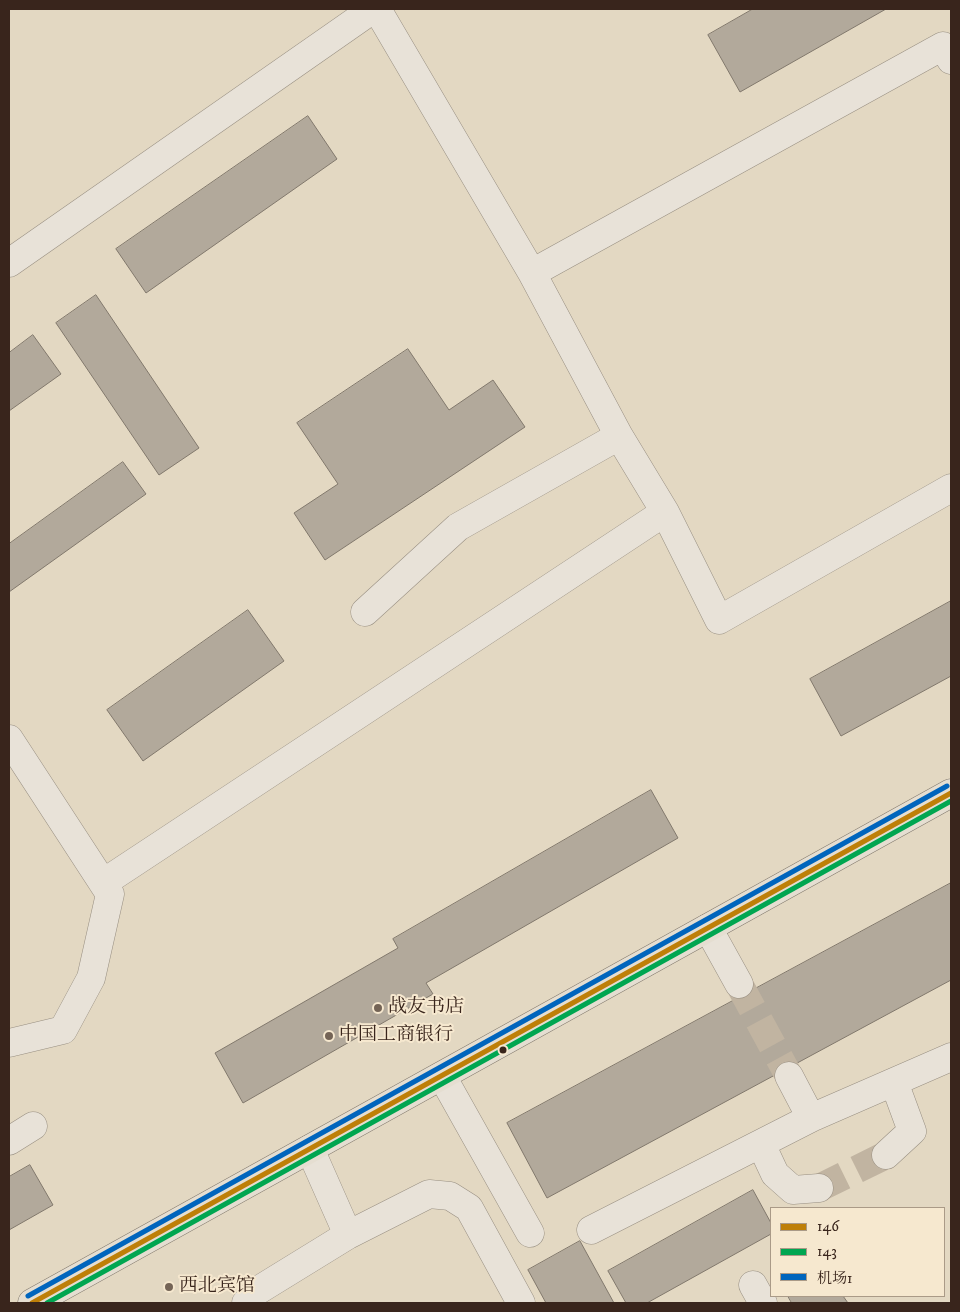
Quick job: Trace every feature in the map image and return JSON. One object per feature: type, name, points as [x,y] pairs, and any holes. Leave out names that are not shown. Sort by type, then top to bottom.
[{"type":"main road","points":[[32,1303],[951,794]]},
{"type":"street","points":[[9,262],[373,9]]},
{"type":"street","points":[[377,9],[532,273],[619,436],[665,512],[718,620],[951,488]]},
{"type":"street","points":[[532,273],[943,46],[951,60]]},
{"type":"street","points":[[365,612],[458,527],[619,436]]},
{"type":"street","points":[[103,883],[665,512]]},
{"type":"street","points":[[9,739],[110,894],[91,978],[63,1030],[9,1043]]},
{"type":"street","points":[[708,928],[739,984]]},
{"type":"street","points":[[591,1230],[811,1118],[951,1057]]},
{"type":"street","points":[[442,1076],[530,1233]]},
{"type":"street","points":[[789,1076],[811,1118]]},
{"type":"street","points":[[886,1155],[912,1131],[894,1082]]},
{"type":"street","points":[[9,1140],[33,1126]]},
{"type":"street","points":[[761,1144],[775,1174],[792,1190],[819,1188]]},
{"type":"street","points":[[310,1149],[348,1235]]},
{"type":"street","points":[[246,1303],[257,1291],[348,1235],[429,1194],[450,1196],[470,1208],[521,1303]]},
{"type":"building","points":[[753,9],[886,9],[740,92],[708,35]]},
{"type":"building","points":[[308,116],[337,159],[146,293],[116,249]]},
{"type":"building","points":[[96,295],[199,448],[159,475],[56,323]]},
{"type":"building","points":[[33,335],[61,374],[9,411],[9,353]]},
{"type":"building","points":[[408,349],[449,410],[493,380],[525,427],[325,560],[294,513],[338,484],[297,423]]},
{"type":"building","points":[[123,462],[146,494],[9,592],[9,544]]},
{"type":"building","points":[[951,601],[951,676],[841,736],[810,679]]},
{"type":"building","points":[[248,610],[284,661],[143,761],[107,710]]},
{"type":"building","points":[[651,790],[678,838],[426,983],[433,994],[243,1103],[215,1053],[398,948],[393,939]]},
{"type":"building","points":[[951,883],[951,980],[547,1198],[507,1123]]},
{"type":"building","points":[[30,1165],[53,1205],[9,1230],[9,1177]]},
{"type":"building","points":[[753,1190],[770,1221],[770,1235],[647,1303],[626,1303],[608,1271]]},
{"type":"building","points":[[580,1241],[614,1303],[546,1303],[528,1270]]},
{"type":"building","points":[[789,1297],[844,1297],[848,1303],[792,1303]]},
{"type":"tunnel","points":[[739,984],[789,1076]]},
{"type":"tunnel","points":[[819,1188],[886,1155]]},
{"type":"transit line","name":"机场1","points":[[28,1296],[947,786]]},
{"type":"transit line","name":"146","points":[[32,1303],[951,793]]},
{"type":"transit line","name":"143","points":[[47,1303],[951,801]]},
{"type":"place","name":"战友书店","points":[[378,1008]]},
{"type":"place","name":"中国工商银行","points":[[329,1036]]},
{"type":"place","name":"西北宾馆","points":[[169,1287]]}]
